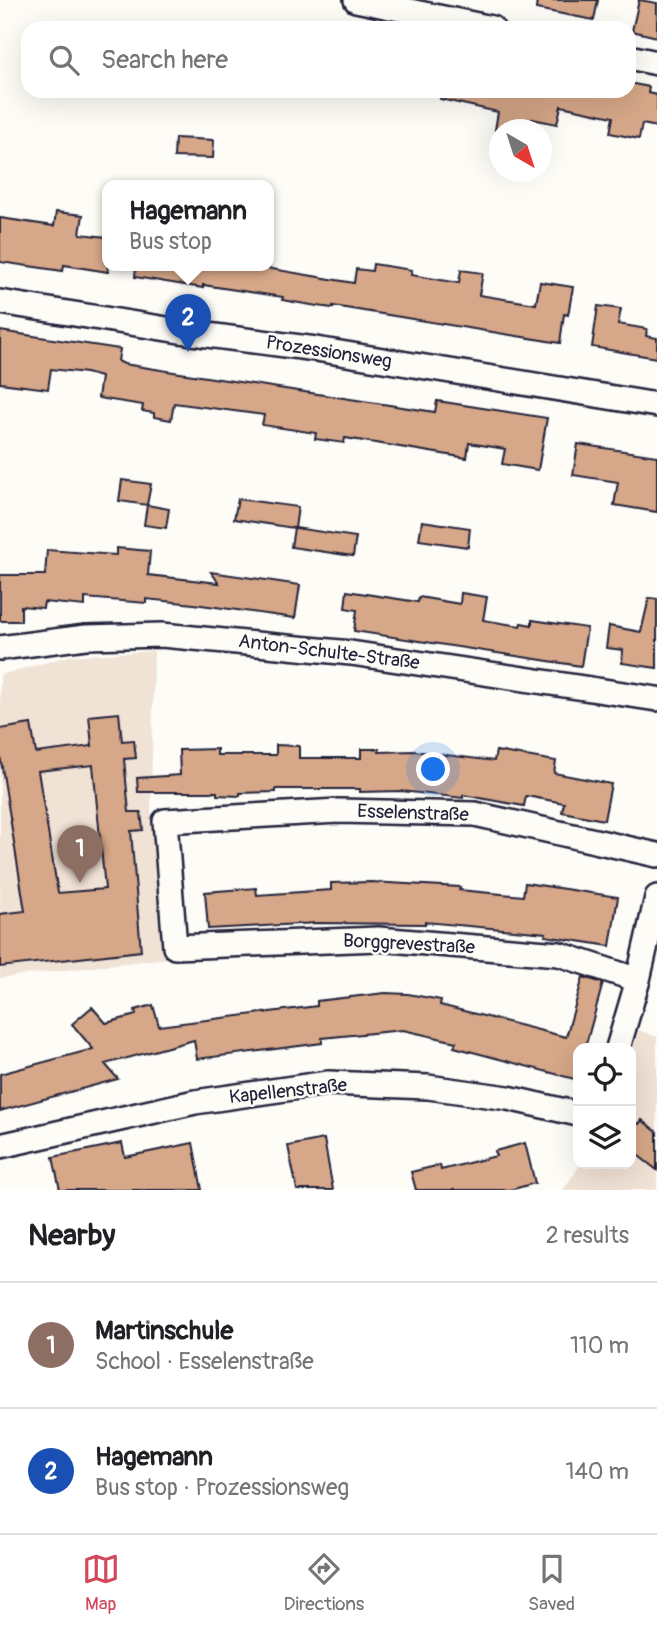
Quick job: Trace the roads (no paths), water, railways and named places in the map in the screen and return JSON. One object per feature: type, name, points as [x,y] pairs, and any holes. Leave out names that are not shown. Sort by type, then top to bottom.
[{"type":"street","points":[[356,0],[458,21]]},
{"type":"street","points":[[636,58],[657,63]]},
{"type":"street","name":"Prozessionsweg","points":[[0,302],[192,333],[316,349],[657,405]]},
{"type":"street","name":"Anton-Schulte-Straße","points":[[0,648],[86,637],[162,635],[351,653],[657,699]]},
{"type":"street","name":"Esselenstraße","points":[[175,947],[165,821],[338,811],[475,814],[657,855]]},
{"type":"street","points":[[619,1043],[638,980],[657,897]]},
{"type":"street","name":"Borggrevestraße","points":[[175,947],[377,939],[559,954],[638,980]]},
{"type":"street","name":"Kapellenstraße","points":[[0,1146],[195,1102],[328,1083],[428,1087],[509,1098],[573,1113]]},
{"type":"place","name":"Hagemann","points":[[188,352]]},
{"type":"place","name":"Martinschule","points":[[80,883]]}]
